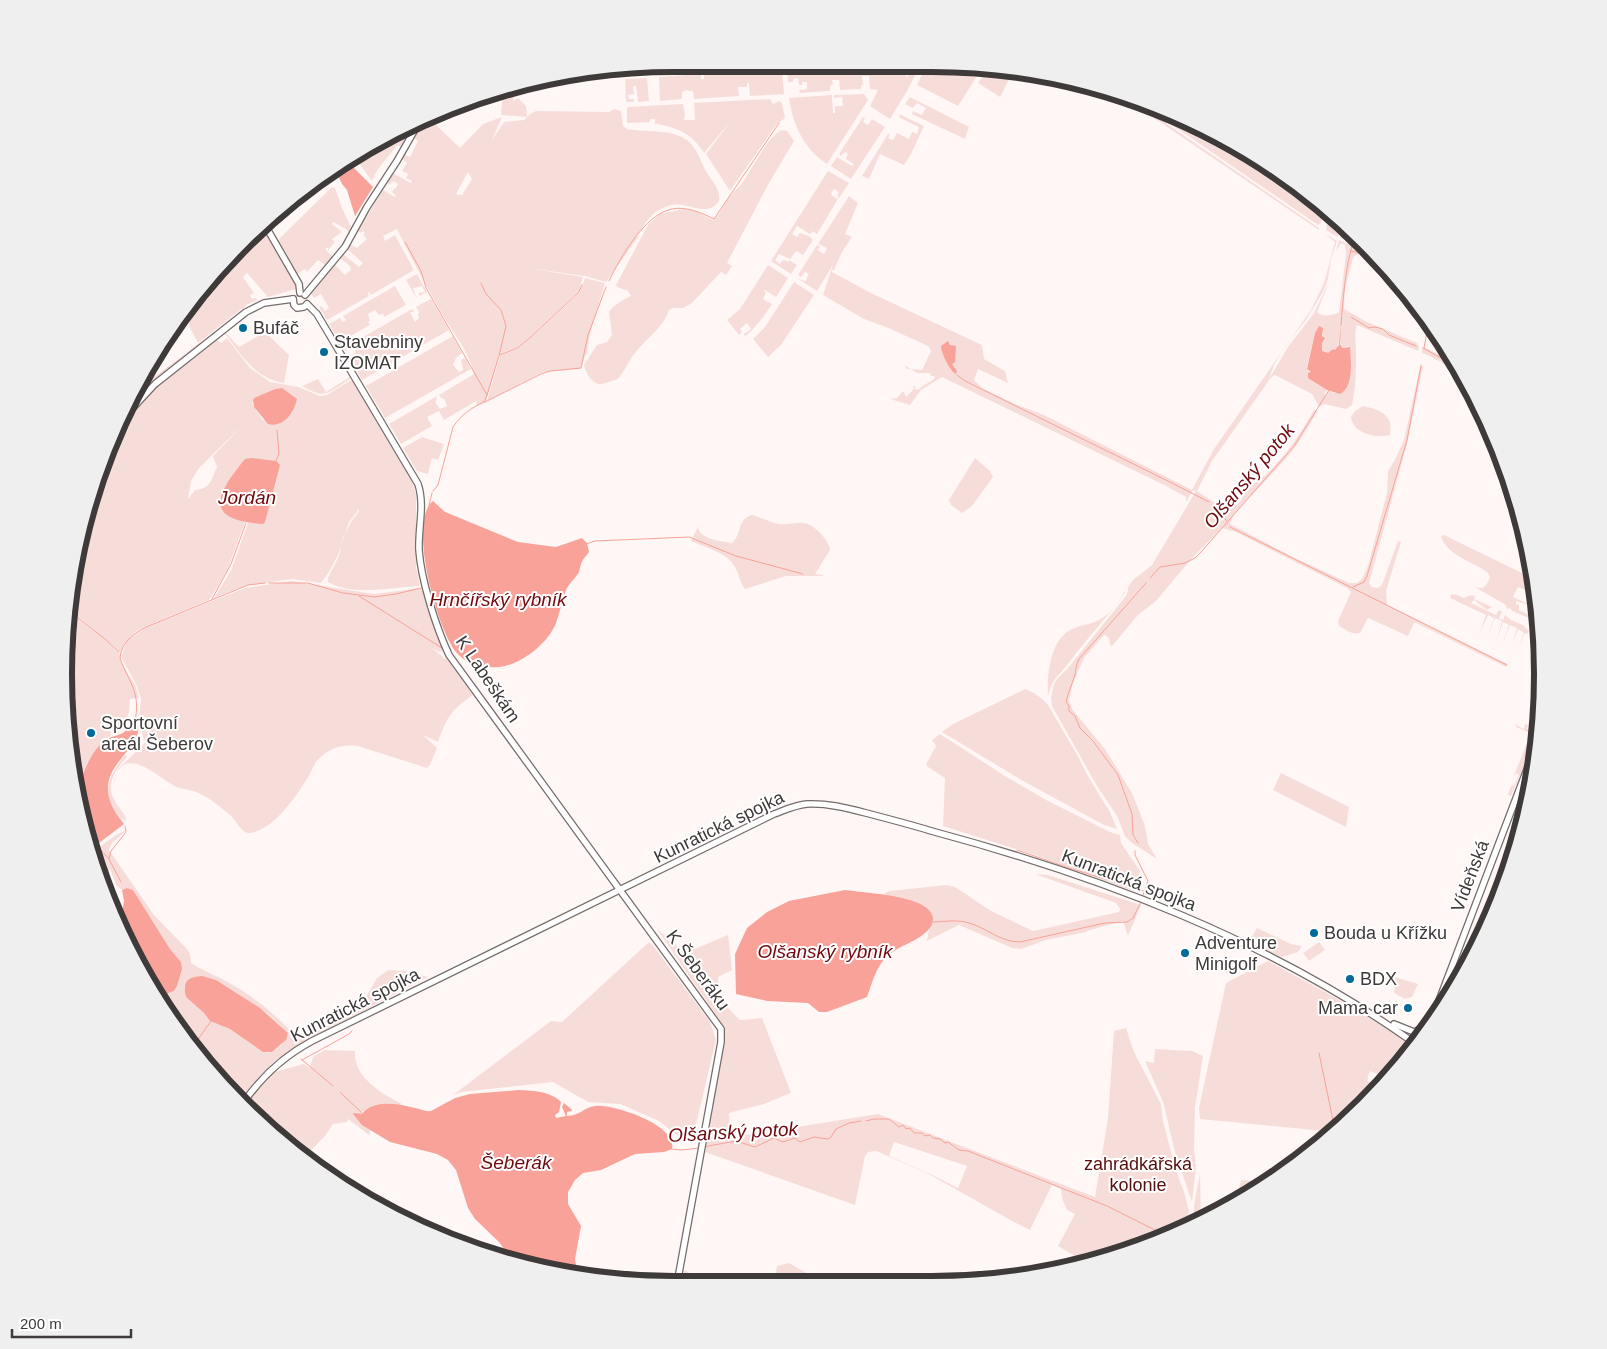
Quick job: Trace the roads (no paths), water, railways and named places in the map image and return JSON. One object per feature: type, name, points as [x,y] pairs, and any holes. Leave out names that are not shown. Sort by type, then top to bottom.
[{"type":"main road","points":[[138,402],[155,384],[246,312],[264,302],[293,298],[295,295],[303,294],[345,247],[367,207],[413,133]]},
{"type":"main road","points":[[268,231],[307,298],[307,304],[297,308],[293,303],[293,298]]},
{"type":"main road","name":"K Labeškám","points":[[307,304],[317,314],[418,484],[421,498],[419,538],[421,566],[438,626],[449,655],[621,890]]},
{"type":"main road","name":"Vídeňská","points":[[1439,999],[1527,768]]},
{"type":"main road","name":"Kunratická spojka","points":[[247,1098],[270,1070],[298,1048],[774,814],[799,805],[816,804],[827,804],[854,810],[971,842],[1052,867],[1139,898],[1212,929],[1266,955],[1377,1017],[1410,1041]]},
{"type":"main road","points":[[608,897],[614,890],[615,884],[612,878]]},
{"type":"main road","points":[[629,901],[629,894],[636,883]]},
{"type":"main road","name":"K Šeberáku","points":[[621,890],[721,1029],[721,1042],[703,1148],[679,1276]]},
{"type":"main road","points":[[1431,1012],[1438,1001]]},
{"type":"main road","name":"Kunratická spojka","points":[[1377,1017],[1414,1035]]},
{"type":"main road","points":[[1394,1024],[1411,1032],[1418,1031]]},
{"type":"water","points":[[352,166],[373,187],[355,216],[347,190],[338,175]]},
{"type":"water","points":[[1341,324],[1340,344],[1342,348],[1350,347],[1351,366],[1348,386],[1340,394],[1327,390],[1308,378],[1308,373],[1311,372],[1307,369],[1315,333],[1319,326],[1323,328],[1322,336],[1325,338],[1322,343],[1322,351],[1328,353],[1333,349],[1335,350],[1339,345]]},
{"type":"water","points":[[948,341],[950,345],[956,346],[955,362],[952,364],[957,371],[956,374],[949,366],[941,349],[941,346]]},
{"type":"water","points":[[282,388],[297,399],[296,404],[283,422],[273,425],[268,424],[254,407],[253,400],[275,389]]},
{"type":"water","name":"Jordán","points":[[245,459],[276,461],[280,465],[263,524],[230,517],[223,511],[220,503],[227,483]]},
{"type":"water","name":"Hrnčířský rybník","points":[[433,501],[445,512],[518,542],[556,547],[582,538],[587,543],[589,552],[582,561],[578,574],[566,590],[552,630],[542,644],[513,664],[485,667],[472,663],[460,656],[448,640],[434,599],[424,552],[423,530],[426,512]]},
{"type":"water","points":[[135,719],[138,730],[135,741],[111,774],[108,788],[111,804],[124,824],[97,844],[82,779],[96,749],[106,740],[127,730],[132,720]]},
{"type":"water","points":[[127,888],[133,890],[170,949],[181,962],[182,969],[174,991],[165,994],[153,976],[122,913],[124,901],[122,890]]},
{"type":"water","name":"Olšanský rybník","points":[[845,890],[895,896],[921,904],[929,910],[933,918],[932,925],[924,934],[887,956],[875,974],[867,997],[827,1012],[819,1012],[808,1003],[767,1001],[736,994],[735,954],[747,928],[767,912],[789,901]]},
{"type":"water","points":[[202,976],[216,980],[260,1008],[288,1033],[286,1040],[272,1052],[263,1052],[230,1029],[210,1021],[186,997],[185,992],[185,984],[189,979]]},
{"type":"water","name":"Šeberák","points":[[519,1090],[542,1092],[557,1098],[561,1102],[559,1112],[555,1115],[556,1118],[566,1116],[562,1107],[564,1103],[572,1110],[567,1112],[567,1116],[575,1115],[595,1106],[615,1108],[655,1124],[671,1140],[672,1149],[664,1152],[635,1154],[601,1170],[583,1173],[575,1180],[568,1192],[568,1204],[581,1226],[575,1259],[576,1268],[519,1256],[506,1252],[499,1242],[475,1219],[468,1208],[456,1170],[448,1160],[437,1154],[390,1142],[362,1125],[353,1114],[362,1114],[367,1109],[380,1104],[401,1105],[431,1111],[455,1098],[470,1094]]},
{"type":"waterway","points":[[609,281],[634,238],[652,219],[662,213],[672,209],[683,208],[699,212],[714,219],[779,123]]},
{"type":"waterway","points":[[405,242],[421,271],[426,288],[487,395],[484,402],[467,412],[453,427],[438,485],[433,491]]},
{"type":"waterway","name":"Olšanský potok","points":[[1341,325],[1346,275],[1352,246]]},
{"type":"waterway","points":[[1351,251],[1362,253]]},
{"type":"waterway","points":[[481,283],[486,294],[501,310],[506,326],[487,395]]},
{"type":"waterway","points":[[500,355],[517,348],[531,337],[579,292],[582,285]]},
{"type":"waterway","points":[[485,402],[541,374],[550,371],[581,368],[588,335],[606,287]]},
{"type":"waterway","points":[[1351,317],[1369,328],[1383,329],[1389,335],[1416,346]]},
{"type":"waterway","points":[[1424,348],[1427,332]]},
{"type":"waterway","points":[[1423,348],[1446,361]]},
{"type":"waterway","points":[[1353,587],[1364,582],[1367,576],[1407,440],[1421,366]]},
{"type":"waterway","points":[[957,375],[965,381],[1209,502]]},
{"type":"waterway","name":"Olšanský potok","points":[[1150,578],[1160,567],[1185,563],[1195,558],[1202,551],[1294,446],[1329,390]]},
{"type":"waterway","points":[[276,461],[279,454],[277,430]]},
{"type":"waterway","points":[[429,505],[432,493]]},
{"type":"waterway","points":[[1212,505],[1227,521]]},
{"type":"waterway","points":[[212,599],[231,564],[246,523]]},
{"type":"waterway","points":[[1230,527],[1507,665]]},
{"type":"waterway","points":[[586,544],[595,541],[689,537],[736,556],[803,574]]},
{"type":"waterway","points":[[135,721],[135,695],[120,658],[123,648],[129,639],[146,627],[248,585],[265,583]]},
{"type":"waterway","points":[[269,583],[308,583],[343,593],[374,597],[421,588]]},
{"type":"waterway","name":"Olšanský potok","points":[[1138,843],[1133,835],[1132,814],[1118,775],[1093,741],[1080,728],[1075,716],[1069,711],[1069,706],[1066,702],[1079,659],[1146,583]]},
{"type":"waterway","points":[[359,596],[445,650]]},
{"type":"waterway","points":[[76,617],[119,652]]},
{"type":"waterway","points":[[109,859],[111,851],[126,832],[125,826]]},
{"type":"waterway","points":[[99,848],[109,859],[121,882]]},
{"type":"waterway","points":[[1017,850],[1144,891]]},
{"type":"waterway","name":"Olšanský potok","points":[[1135,851],[1135,855],[1148,881],[1142,898]]},
{"type":"waterway","name":"Olšanský potok","points":[[933,922],[965,922],[976,925],[1006,940],[1020,942],[1105,923],[1127,922],[1133,918],[1141,902]]},
{"type":"waterway","points":[[197,1041],[211,1021]]},
{"type":"waterway","points":[[302,1060],[352,1031]]},
{"type":"waterway","points":[[1319,1053],[1334,1123]]},
{"type":"waterway","points":[[301,1059],[333,1086]]},
{"type":"waterway","points":[[340,1092],[363,1114]]},
{"type":"waterway","points":[[866,1121],[889,1119],[899,1127],[903,1125],[906,1129],[910,1128],[914,1133],[922,1133],[925,1136],[930,1135],[945,1143],[948,1142],[959,1150],[968,1151],[1107,1206],[1160,1232]]},
{"type":"waterway","name":"Olšanský potok","points":[[703,1147],[736,1141],[755,1147],[774,1138],[783,1142],[795,1138],[800,1142],[814,1137],[828,1139],[836,1129],[849,1123],[861,1121]]},
{"type":"waterway","name":"Olšanský potok","points":[[671,1149],[699,1148]]},
{"type":"place","name":"Bufáč","points":[[243,328]]},
{"type":"place","name":"Stavebniny IZOMAT","points":[[324,352]]},
{"type":"place","name":"Sportovní areál Šeberov","points":[[91,733]]},
{"type":"place","name":"Bouda u Křížku","points":[[1314,933]]},
{"type":"place","name":"Adventure Minigolf","points":[[1185,953]]},
{"type":"place","name":"BDX","points":[[1350,979]]},
{"type":"place","name":"Mama car","points":[[1408,1008]]},
{"type":"park label","name":"zahrádkářská kolonie","points":[[1138,1174]]}]
